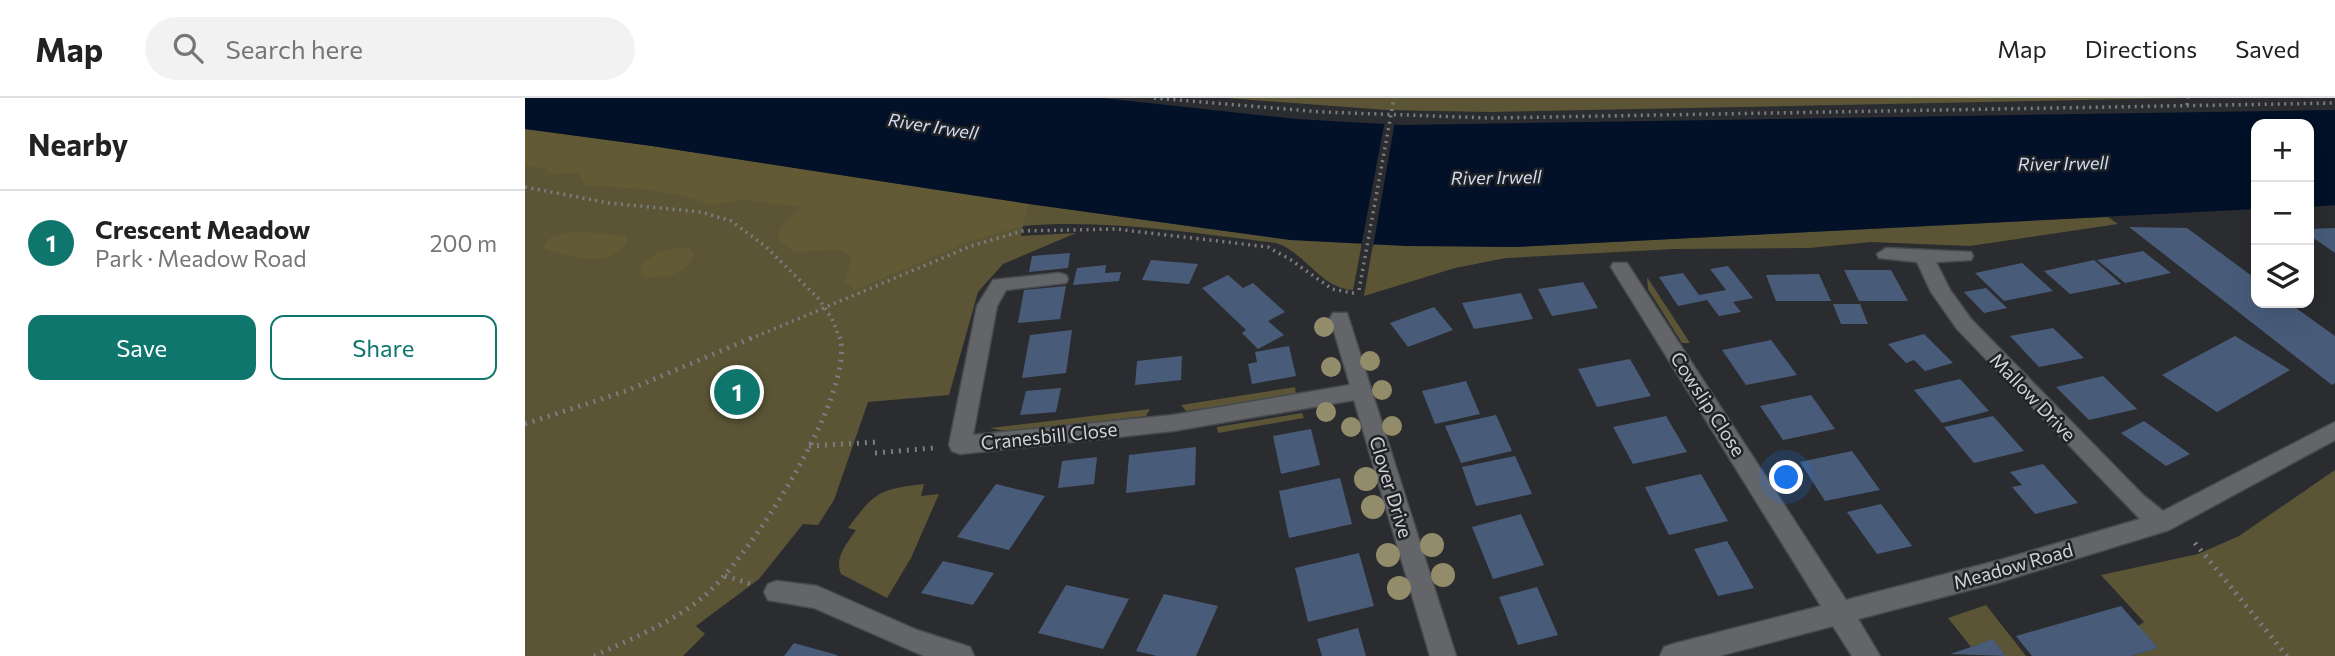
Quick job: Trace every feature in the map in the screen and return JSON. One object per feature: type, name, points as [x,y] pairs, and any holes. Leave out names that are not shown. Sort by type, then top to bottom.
[{"type":"street","points":[[1886,254],[1964,256]]},
{"type":"street","name":"Mallow Drive","points":[[1924,256],[1941,292],[1964,324],[2136,502],[2161,523]]},
{"type":"street","name":"Cowslip Close","points":[[1621,267],[1867,656]]},
{"type":"street","name":"Cranesbill Close","points":[[1059,279],[1000,284],[987,306],[960,445],[1173,423],[1361,391]]},
{"type":"street","name":"Clover Drive","points":[[1340,318],[1443,656]]},
{"type":"street","name":"Meadow Road","points":[[1673,656],[2000,571],[2161,523],[2333,434]]},
{"type":"street","points":[[767,589],[817,597],[912,640],[961,656]]},
{"type":"path","points":[[1154,98],[1299,112],[1451,118],[2335,103]]},
{"type":"path","points":[[525,424],[626,391],[971,246],[1021,231],[1051,228],[1116,229],[1268,247],[1280,251],[1332,290],[1342,294],[1358,294],[1394,98]]},
{"type":"path","points":[[2187,105],[2188,98]]},
{"type":"path","points":[[525,187],[609,203],[701,212],[730,221],[765,246],[827,308],[838,334],[843,358],[836,387],[808,446],[755,536],[725,576],[703,598],[682,611],[594,656]]},
{"type":"path","points":[[808,446],[879,442]]},
{"type":"path","points":[[875,453],[960,445]]},
{"type":"path","points":[[2195,543],[2287,656]]},
{"type":"path","points":[[725,576],[767,589]]},
{"type":"shaded area","points":[[1227,98],[2183,98],[1490,112],[1387,110]]},
{"type":"shaded area","points":[[525,129],[1168,223],[1362,243],[1353,290],[1332,284],[1296,254],[1276,243],[1118,226],[1023,226],[1021,236],[1076,233],[1003,264],[978,292],[949,395],[868,402],[834,500],[818,525],[803,524],[759,579],[696,626],[705,634],[683,656],[525,656]]},
{"type":"shaded area","points":[[525,129],[1029,204],[1023,226],[970,241],[855,290],[845,282],[852,256],[838,250],[794,252],[778,239],[780,228],[802,207],[744,200],[712,205],[684,196],[643,189],[585,185],[578,173],[549,174],[546,168],[525,166]]},
{"type":"shaded area","points":[[2108,217],[2118,224],[1970,246],[1871,242],[1809,248],[1674,249],[1506,258],[1455,268],[1364,296],[1373,244],[1515,247]]},
{"type":"shaded area","points":[[572,231],[626,236],[627,243],[618,251],[599,259],[578,258],[546,250],[544,247],[550,238]]},
{"type":"shaded area","points":[[681,247],[690,249],[694,254],[691,261],[680,271],[666,276],[643,276],[641,265],[657,253]]},
{"type":"shaded area","points":[[1647,277],[1690,343],[1682,343],[1648,289]]},
{"type":"shaded area","points":[[1295,387],[1296,395],[1186,411],[1181,405]]},
{"type":"shaded area","points":[[1150,409],[1146,416],[1009,432],[990,428]]},
{"type":"shaded area","points":[[1302,413],[1304,418],[1218,433],[1217,427]]},
{"type":"shaded area","points":[[2335,470],[2335,656],[2131,656],[2158,648],[2138,626],[2144,622],[2101,575],[2198,554],[2239,536]]},
{"type":"shaded area","points":[[924,484],[921,496],[939,494],[911,558],[887,598],[841,574],[840,556],[856,530],[848,528],[865,507],[879,494]]},
{"type":"shaded area","points":[[1986,605],[2026,656],[2006,656],[1993,640],[1971,647],[1948,618]]},
{"type":"water","name":"River Irwell","points":[[525,98],[1103,98],[1296,119],[1402,125],[2335,110],[2335,205],[2314,207],[2314,119],[2251,119],[2251,209],[1515,247],[1406,246],[1290,240],[525,129]]},
{"type":"pier","points":[[1385,120],[1395,121],[1373,247],[1361,247]]},
{"type":"building","points":[[2129,227],[2187,228],[2251,275],[2251,308],[2296,308],[2335,336],[2335,383],[2332,385]]},
{"type":"building","points":[[2335,228],[2335,253],[2314,238],[2314,229]]},
{"type":"building","points":[[2143,251],[2171,273],[2125,283],[2097,260]]},
{"type":"building","points":[[1070,253],[1068,268],[1029,272],[1032,256]]},
{"type":"building","points":[[1151,260],[1198,264],[1189,284],[1142,280]]},
{"type":"building","points":[[2094,260],[2121,284],[2070,294],[2044,271]]},
{"type":"building","points":[[2022,263],[2053,291],[2004,301],[1975,273]]},
{"type":"building","points":[[1106,265],[1105,273],[1121,272],[1119,281],[1073,285],[1077,268]]},
{"type":"building","points":[[1728,266],[1753,298],[1733,302],[1741,312],[1719,316],[1707,300],[1678,306],[1659,277],[1683,273],[1699,295],[1726,290],[1710,269]]},
{"type":"building","points":[[1844,270],[1891,270],[1908,301],[1859,301]]},
{"type":"building","points":[[1819,274],[1831,301],[1776,301],[1766,275]]},
{"type":"building","points":[[1228,275],[1243,288],[1253,283],[1285,312],[1268,321],[1284,335],[1258,349],[1242,333],[1246,330],[1202,288]]},
{"type":"building","points":[[1583,282],[1598,308],[1552,316],[1538,289]]},
{"type":"building","points":[[1066,286],[1060,319],[1018,323],[1024,290]]},
{"type":"building","points":[[1986,288],[2007,308],[1984,313],[1964,292]]},
{"type":"building","points":[[1521,293],[1533,319],[1474,329],[1462,303]]},
{"type":"building","points":[[1833,304],[1860,304],[1868,324],[1841,324]]},
{"type":"building","points":[[1434,307],[1453,330],[1408,347],[1390,323]]},
{"type":"building","points":[[2053,328],[2084,358],[2039,367],[2010,336]]},
{"type":"building","points":[[1072,330],[1066,373],[1022,378],[1030,335]]},
{"type":"building","points":[[1924,334],[1953,363],[1925,371],[1914,360],[1906,363],[1888,344]]},
{"type":"building","points":[[2235,336],[2290,370],[2217,412],[2162,375]]},
{"type":"building","points":[[1771,340],[1797,375],[1746,385],[1722,350]]},
{"type":"building","points":[[1289,346],[1296,376],[1252,384],[1248,364],[1257,362],[1255,352]]},
{"type":"building","points":[[1182,356],[1181,380],[1135,385],[1137,361]]},
{"type":"building","points":[[1630,359],[1651,396],[1597,407],[1578,369]]},
{"type":"building","points":[[2103,376],[2137,409],[2089,420],[2056,387]]},
{"type":"building","points":[[1960,379],[1989,411],[1942,423],[1914,390]]},
{"type":"building","points":[[1466,381],[1480,414],[1435,424],[1422,391]]},
{"type":"building","points":[[1061,388],[1056,412],[1020,415],[1026,391]]},
{"type":"building","points":[[1811,395],[1835,429],[1783,440],[1760,406]]},
{"type":"building","points":[[1496,415],[1512,451],[1461,463],[1445,426]]},
{"type":"building","points":[[1666,416],[1687,452],[1633,464],[1613,427]]},
{"type":"building","points":[[1993,416],[2024,451],[1974,463],[1944,427]]},
{"type":"building","points":[[2144,421],[2190,454],[2166,466],[2121,433]]},
{"type":"building","points":[[1311,429],[1320,465],[1281,474],[1273,436]]},
{"type":"building","points":[[1196,447],[1195,485],[1126,493],[1129,455]]},
{"type":"building","points":[[1852,451],[1880,490],[1825,501],[1800,462]]},
{"type":"building","points":[[1515,456],[1532,494],[1476,506],[1462,467]]},
{"type":"building","points":[[1097,457],[1094,484],[1058,488],[1062,461]]},
{"type":"building","points":[[2043,464],[2078,503],[2035,514],[2012,487],[2022,485],[2010,472]]},
{"type":"building","points":[[1701,474],[1728,521],[1669,535],[1645,487]]},
{"type":"building","points":[[1340,478],[1352,524],[1289,538],[1279,491]]},
{"type":"building","points":[[996,484],[1045,496],[1009,550],[957,537]]},
{"type":"building","points":[[1881,504],[1912,546],[1877,554],[1847,512]]},
{"type":"building","points":[[1521,514],[1544,565],[1493,579],[1472,527]]},
{"type":"building","points":[[1727,541],[1754,588],[1718,596],[1694,549]]},
{"type":"building","points":[[1359,553],[1374,606],[1308,622],[1295,568]]},
{"type":"building","points":[[943,561],[994,573],[973,605],[921,593]]},
{"type":"building","points":[[1066,585],[1129,599],[1103,649],[1038,633]]},
{"type":"building","points":[[1537,587],[1558,635],[1518,645],[1499,597]]},
{"type":"building","points":[[1164,594],[1218,606],[1196,656],[1157,656],[1136,651]]},
{"type":"building","points":[[2121,606],[2158,648],[2131,656],[2032,656],[2016,636]]},
{"type":"building","points":[[1358,628],[1366,656],[1322,656],[1317,639]]},
{"type":"building","points":[[1993,639],[2006,656],[1950,654],[1971,647]]},
{"type":"building","points":[[794,643],[837,655],[837,656],[784,656]]},
{"type":"place","name":"Crescent Meadow","points":[[737,392]]}]
